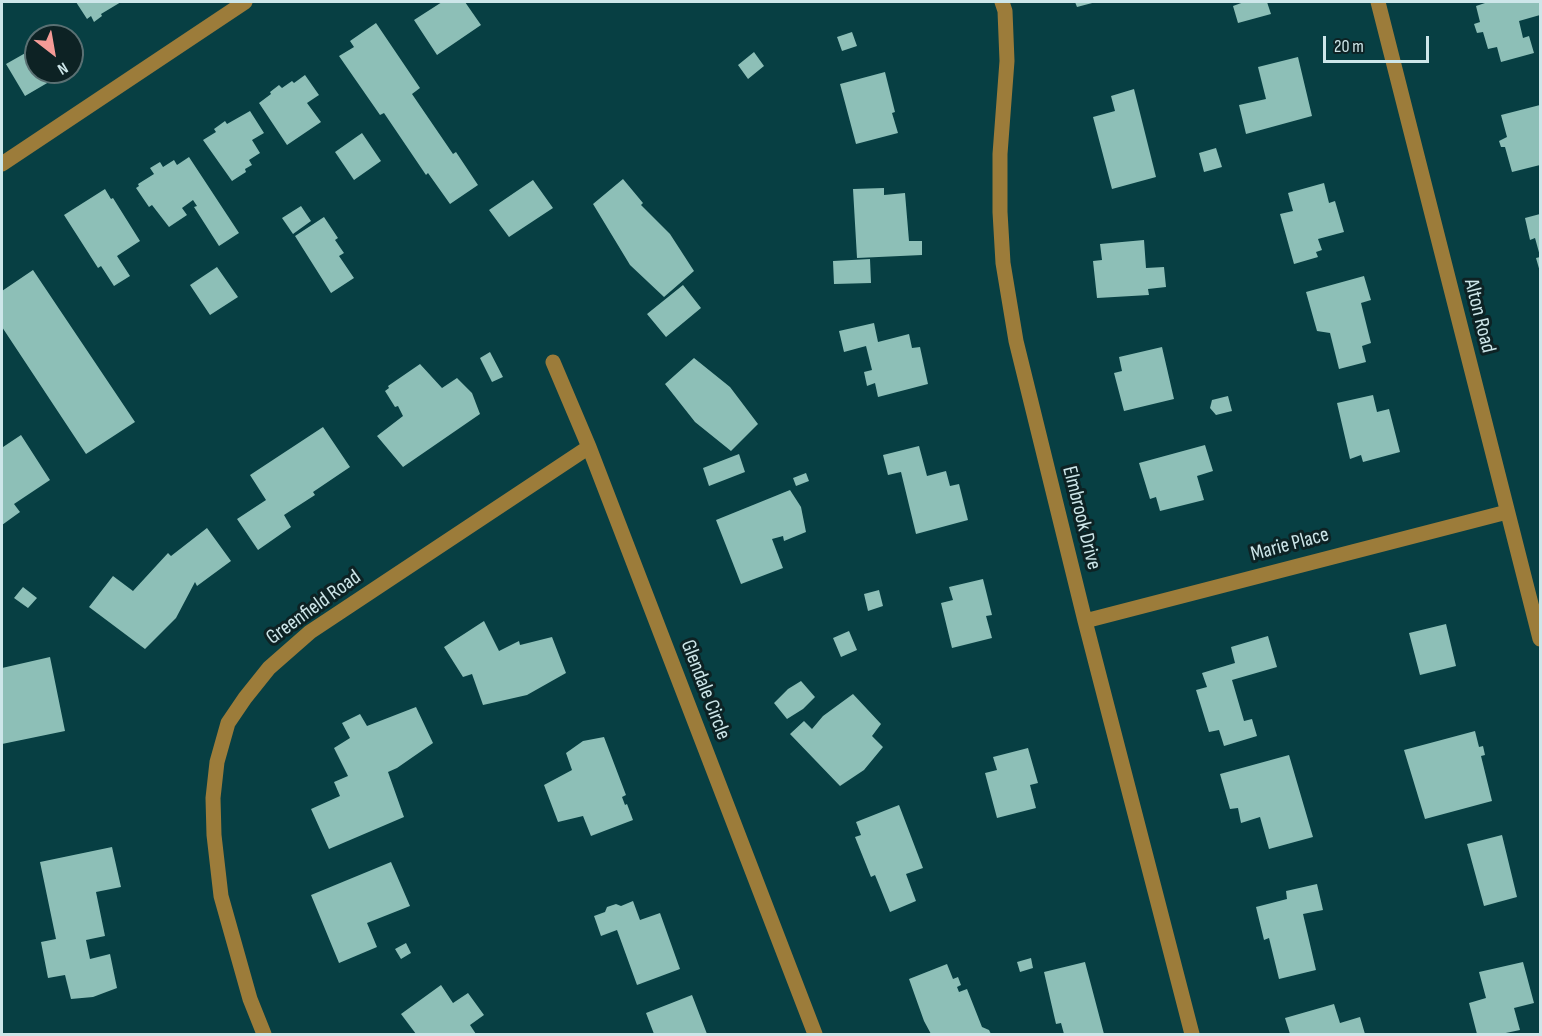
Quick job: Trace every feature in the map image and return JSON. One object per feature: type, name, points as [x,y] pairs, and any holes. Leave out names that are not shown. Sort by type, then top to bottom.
[{"type":"street","points":[[2,164],[245,2]]},
{"type":"street","name":"Elmbrook Drive","points":[[1002,2],[1005,11],[1007,61],[1000,154],[1000,212],[1003,263],[1016,341],[1085,621],[1192,1035]]},
{"type":"street","name":"Alton Road","points":[[1378,2],[1540,639]]},
{"type":"street","name":"Glendale Circle","points":[[554,362],[589,447],[815,1035]]},
{"type":"street","name":"Greenfield Road","points":[[264,1035],[250,999],[220,886],[213,798],[217,762],[228,723],[244,698],[269,668],[310,632],[589,447]]},
{"type":"street","name":"Marie Place","points":[[1085,621],[1507,512]]},
{"type":"building","points":[[76,2],[121,2],[101,14],[102,16],[94,22],[91,16],[87,19]]},
{"type":"building","points":[[442,2],[465,2],[481,25],[437,55],[414,20]]},
{"type":"building","points":[[1075,2],[1096,2],[1077,7]]},
{"type":"building","points":[[1244,2],[1267,2],[1271,14],[1238,23],[1233,6]]},
{"type":"building","points":[[1485,2],[1540,2],[1540,15],[1519,21],[1523,38],[1529,36],[1534,53],[1501,62],[1497,47],[1488,49],[1483,32],[1477,33],[1474,24],[1480,22],[1476,6]]},
{"type":"building","points":[[376,23],[420,88],[412,94],[453,154],[456,152],[478,185],[450,204],[428,173],[426,175],[384,113],[380,115],[339,56],[354,47],[350,41]]},
{"type":"building","points":[[852,32],[857,46],[842,51],[837,37]]},
{"type":"building","points":[[754,52],[764,66],[748,79],[738,65]]},
{"type":"building","points":[[24,54],[24,84],[46,84],[25,96],[6,64]]},
{"type":"building","points":[[1298,57],[1312,116],[1246,134],[1239,105],[1266,99],[1258,67]]},
{"type":"building","points":[[885,72],[898,133],[856,144],[840,84]]},
{"type":"building","points":[[305,75],[319,95],[307,103],[321,122],[287,145],[259,103],[279,85],[282,88]]},
{"type":"building","points":[[1134,89],[1156,177],[1112,189],[1093,117],[1115,111],[1111,96]]},
{"type":"building","points":[[1540,105],[1540,165],[1512,172],[1505,147],[1501,147],[1499,141],[1507,137],[1501,115]]},
{"type":"building","points":[[250,111],[264,133],[252,140],[260,153],[249,160],[252,165],[245,169],[246,172],[232,181],[203,140],[216,132],[214,129],[225,121],[227,124]]},
{"type":"building","points":[[362,133],[381,161],[354,180],[335,152]]},
{"type":"building","points":[[1216,148],[1222,167],[1204,172],[1199,153]]},
{"type":"building","points":[[189,157],[239,233],[219,246],[194,207],[197,206],[193,200],[182,208],[187,215],[169,227],[152,205],[149,207],[136,188],[138,184],[154,174],[150,168],[160,162],[163,167],[174,160],[177,165]]},
{"type":"building","points":[[623,179],[643,203],[641,205],[670,234],[694,271],[664,297],[630,265],[593,204]]},
{"type":"building","points":[[533,180],[553,208],[509,237],[489,210]]},
{"type":"building","points":[[1324,183],[1329,203],[1335,201],[1344,232],[1318,239],[1322,250],[1316,252],[1318,257],[1294,264],[1280,214],[1293,211],[1288,193]]},
{"type":"building","points":[[884,188],[884,195],[905,193],[909,241],[922,241],[922,255],[857,258],[853,189]]},
{"type":"building","points":[[105,189],[140,241],[117,256],[130,276],[114,286],[101,266],[98,268],[64,215]]},
{"type":"building","points":[[301,206],[311,221],[293,234],[282,218]]},
{"type":"building","points":[[1540,214],[1540,256],[1535,238],[1530,240],[1525,218]]},
{"type":"building","points":[[324,217],[338,238],[335,240],[344,253],[339,256],[354,278],[331,293],[295,236]]},
{"type":"building","points":[[1144,240],[1146,268],[1164,267],[1166,287],[1148,289],[1149,295],[1097,298],[1093,261],[1102,260],[1100,244]]},
{"type":"building","points":[[1540,257],[1540,272],[1536,258]]},
{"type":"building","points":[[870,259],[871,283],[834,284],[833,261]]},
{"type":"building","points":[[217,267],[238,297],[210,315],[190,285]]},
{"type":"building","points":[[33,270],[135,422],[86,454],[2,327],[2,291]]},
{"type":"building","points":[[1364,276],[1371,300],[1361,303],[1371,343],[1362,346],[1366,362],[1339,369],[1330,333],[1317,331],[1306,292]]},
{"type":"building","points":[[683,285],[701,308],[666,337],[647,314]]},
{"type":"building","points":[[874,323],[878,342],[909,334],[912,348],[920,347],[928,384],[878,397],[875,383],[867,386],[864,372],[872,370],[866,346],[844,352],[839,331]]},
{"type":"building","points":[[1162,347],[1174,399],[1124,411],[1114,373],[1122,371],[1119,357]]},
{"type":"building","points":[[490,352],[503,377],[492,382],[480,358]]},
{"type":"building","points":[[694,358],[730,387],[758,424],[731,451],[695,422],[665,384]]},
{"type":"building","points":[[420,364],[442,388],[457,378],[472,393],[480,414],[403,467],[377,436],[403,416],[385,391],[389,388],[388,386]]},
{"type":"building","points":[[1373,395],[1377,412],[1389,409],[1400,452],[1363,462],[1361,455],[1350,459],[1337,403]]},
{"type":"building","points":[[1228,396],[1232,411],[1216,415],[1210,408],[1212,400]]},
{"type":"building","points":[[323,427],[350,467],[313,492],[315,495],[284,515],[291,527],[258,550],[237,519],[266,500],[250,475]]},
{"type":"building","points":[[21,435],[50,480],[14,504],[20,512],[2,525],[2,444],[3,447]]},
{"type":"building","points":[[1205,445],[1213,471],[1197,476],[1204,500],[1160,511],[1156,497],[1150,499],[1139,463]]},
{"type":"building","points":[[919,446],[927,476],[946,471],[950,486],[959,484],[968,520],[916,534],[901,472],[888,475],[883,455]]},
{"type":"building","points":[[739,454],[745,472],[709,486],[703,468]]},
{"type":"building","points":[[806,473],[809,481],[796,486],[793,478]]},
{"type":"building","points":[[790,490],[801,507],[806,532],[784,541],[783,536],[772,539],[783,568],[741,584],[716,520]]},
{"type":"building","points":[[207,528],[231,561],[197,586],[195,582],[176,618],[145,649],[89,607],[113,576],[133,591],[168,553],[171,556]]},
{"type":"building","points":[[983,579],[992,615],[986,616],[992,638],[952,648],[941,603],[953,600],[949,587]]},
{"type":"building","points":[[23,587],[37,598],[28,608],[14,598]]},
{"type":"building","points":[[879,590],[883,606],[868,611],[864,594]]},
{"type":"building","points":[[484,621],[499,651],[519,641],[520,645],[552,637],[566,673],[527,695],[483,705],[472,674],[463,677],[444,647]]},
{"type":"building","points":[[1446,624],[1456,666],[1420,675],[1409,633]]},
{"type":"building","points":[[849,631],[857,650],[841,657],[833,638]]},
{"type":"building","points":[[1268,636],[1277,667],[1232,680],[1244,721],[1252,719],[1257,736],[1224,746],[1219,730],[1209,732],[1196,690],[1207,687],[1202,673],[1235,663],[1231,647]]},
{"type":"building","points":[[50,657],[65,731],[2,744],[2,668]]},
{"type":"building","points":[[801,681],[815,697],[803,709],[787,719],[774,703],[788,689]]},
{"type":"building","points":[[853,694],[881,724],[872,736],[883,747],[864,770],[840,786],[790,734],[804,721],[812,729],[823,716]]},
{"type":"building","points":[[416,707],[433,743],[388,772],[404,817],[329,849],[311,809],[340,796],[334,782],[348,776],[334,748],[350,738],[342,723],[360,714],[367,726]]},
{"type":"building","points":[[1475,731],[1479,747],[1483,746],[1485,755],[1481,756],[1492,801],[1425,819],[1404,750]]},
{"type":"building","points":[[604,737],[626,795],[622,797],[633,820],[591,836],[583,816],[558,822],[544,785],[572,770],[566,753],[583,741]]},
{"type":"building","points":[[1028,748],[1038,783],[1030,785],[1036,808],[997,818],[985,773],[997,770],[993,757]]},
{"type":"building","points":[[1289,755],[1313,837],[1269,849],[1260,817],[1241,823],[1238,808],[1230,809],[1220,774]]},
{"type":"building","points":[[899,805],[923,868],[906,874],[916,901],[890,912],[875,875],[871,877],[855,837],[861,835],[856,822]]},
{"type":"building","points":[[1502,835],[1517,897],[1484,906],[1467,844]]},
{"type":"building","points":[[112,847],[121,887],[96,892],[105,936],[86,940],[90,959],[110,954],[117,988],[93,997],[71,999],[65,975],[48,978],[41,942],[56,939],[40,862]]},
{"type":"building","points":[[391,862],[410,906],[367,923],[377,947],[339,963],[311,895]]},
{"type":"building","points":[[1317,884],[1323,910],[1303,914],[1316,970],[1279,979],[1269,938],[1264,940],[1256,907],[1287,899],[1286,891]]},
{"type":"building","points":[[633,901],[640,920],[660,913],[680,969],[637,985],[617,930],[601,936],[594,916],[605,912],[607,907],[616,904],[621,906]]},
{"type":"building","points":[[406,943],[411,953],[401,959],[395,949]]},
{"type":"building","points":[[1031,958],[1033,968],[1020,972],[1017,962]]},
{"type":"building","points":[[1085,962],[1104,1034],[1064,1034],[1061,1023],[1056,1024],[1044,972]]},
{"type":"building","points":[[1523,962],[1534,1003],[1514,1008],[1520,1030],[1501,1034],[1477,1034],[1469,1003],[1486,998],[1479,972]]},
{"type":"building","points":[[947,964],[953,979],[958,977],[961,985],[957,987],[959,992],[967,989],[982,1027],[989,1030],[991,1034],[931,1034],[909,979]]},
{"type":"building","points":[[441,985],[453,1003],[468,993],[484,1015],[470,1025],[476,1034],[416,1034],[401,1014]]},
{"type":"building","points":[[692,995],[707,1034],[654,1034],[646,1013]]},
{"type":"building","points":[[1334,1004],[1340,1023],[1360,1017],[1365,1034],[1290,1034],[1285,1018]]}]
